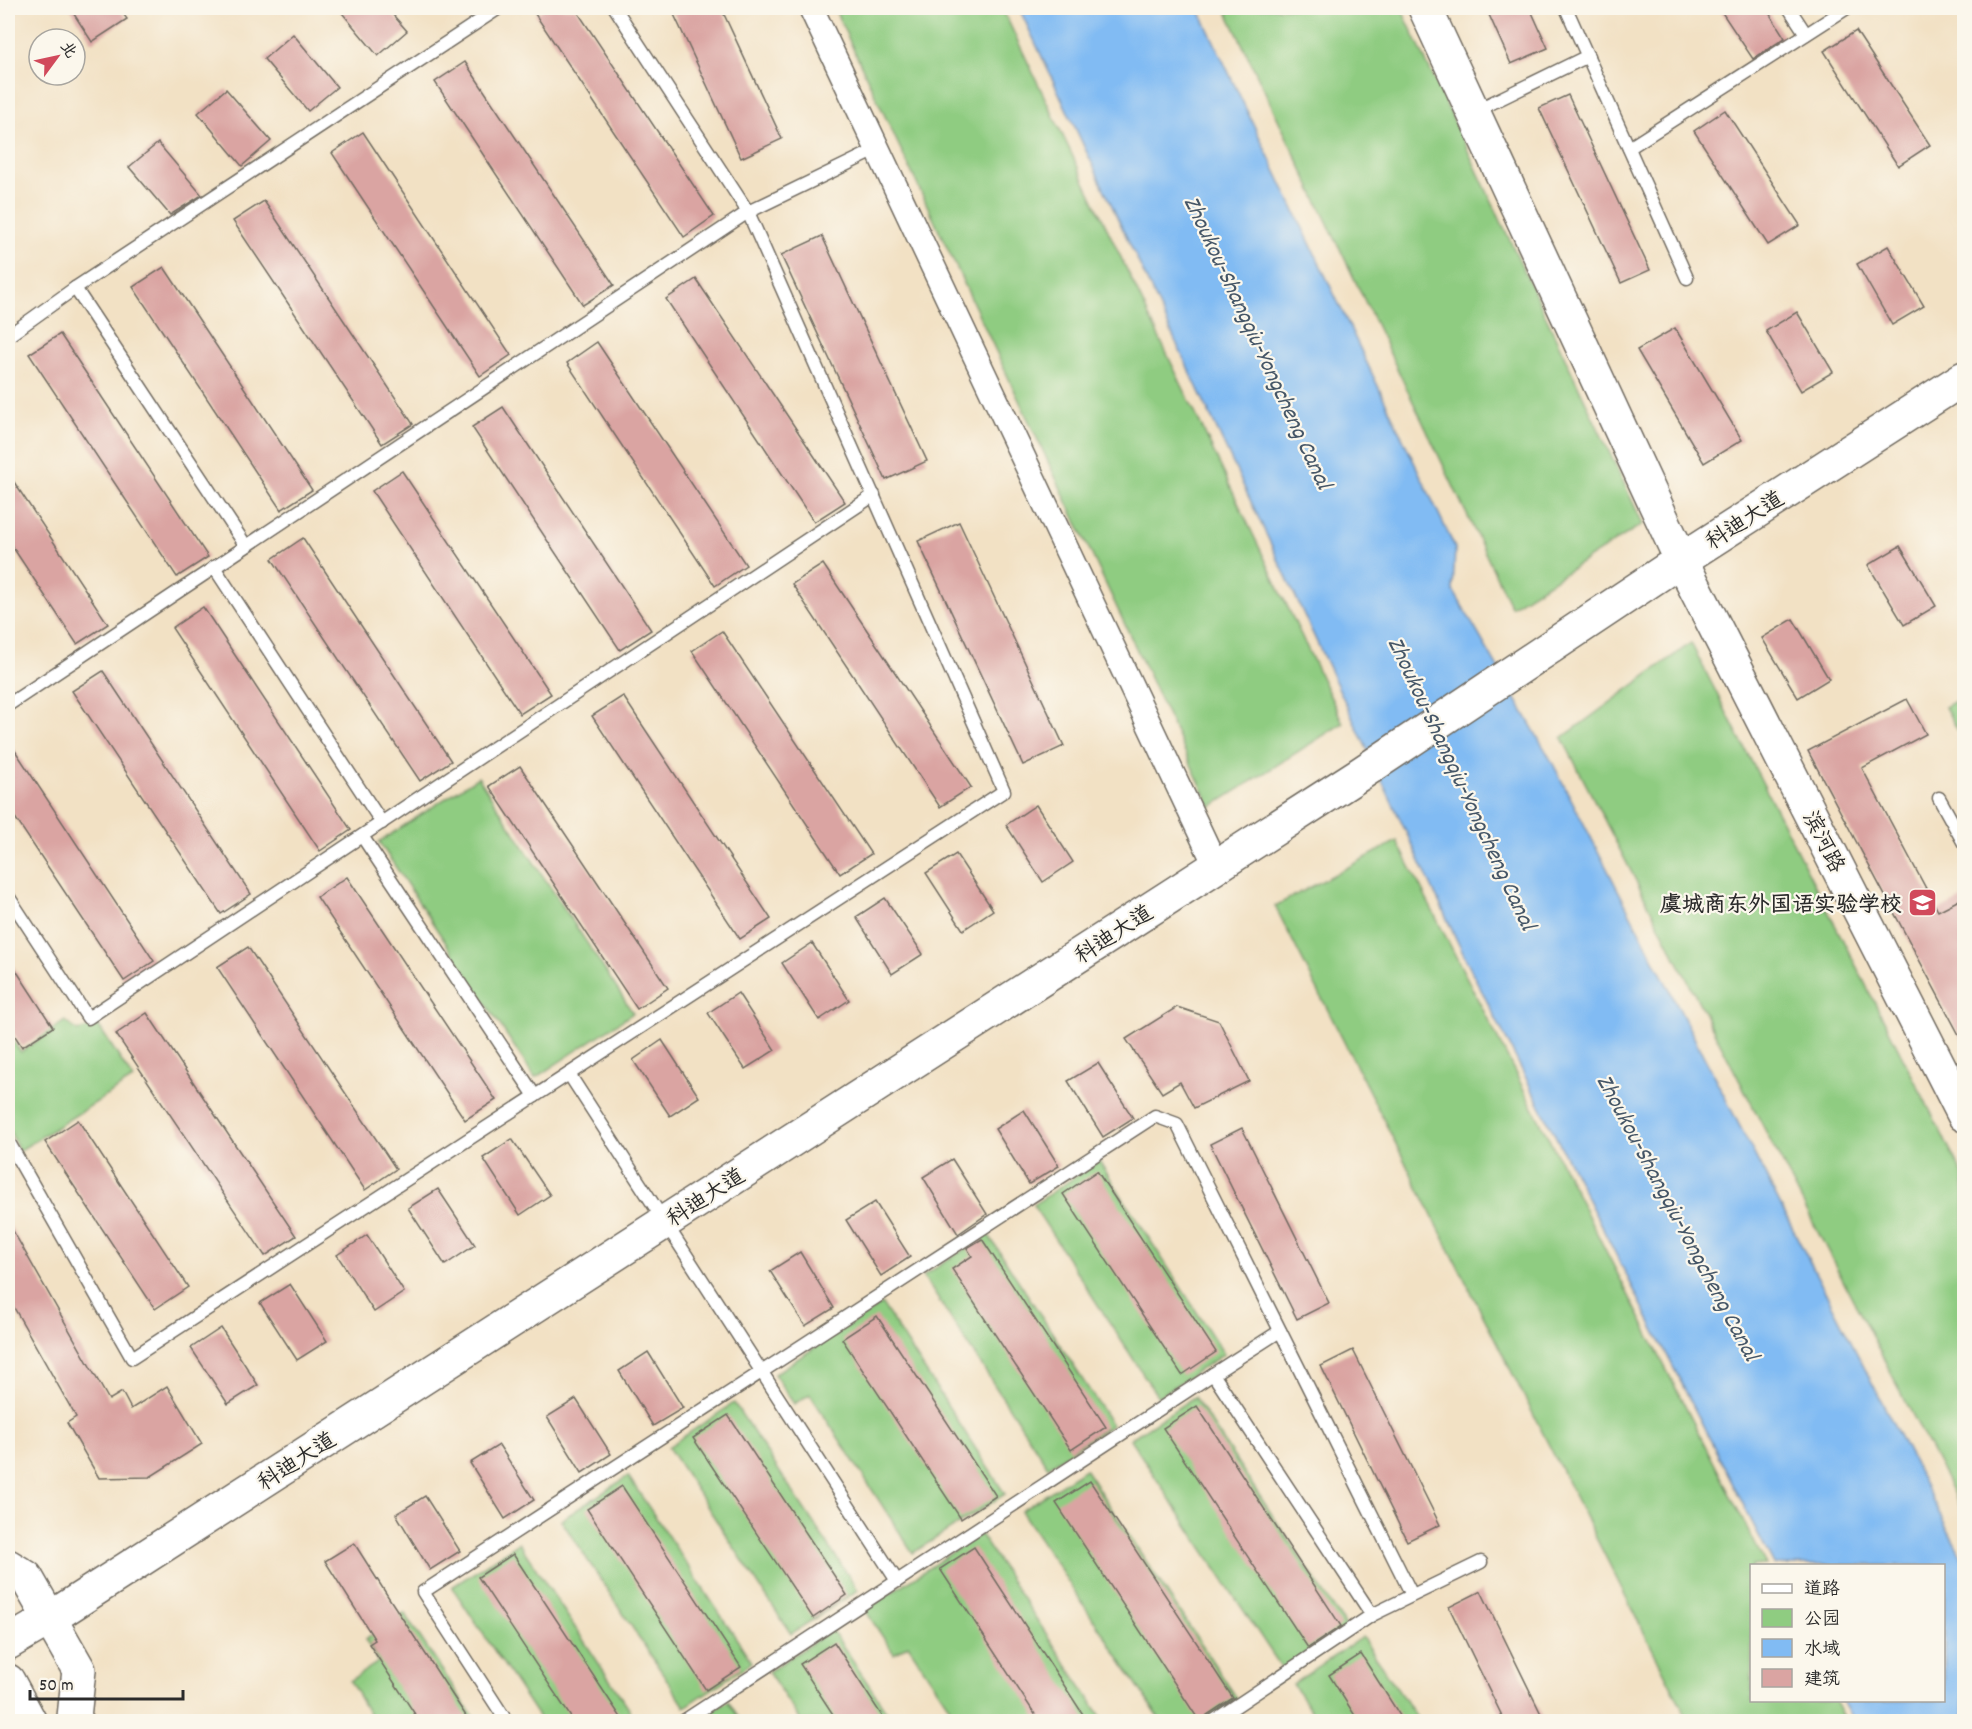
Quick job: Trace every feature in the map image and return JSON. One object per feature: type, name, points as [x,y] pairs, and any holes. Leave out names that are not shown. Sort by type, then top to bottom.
[{"type":"main road","name":"滨河路","points":[[1425,8],[1686,569],[1965,1115]]},
{"type":"main road","name":"科迪大道","points":[[54,1626],[1531,673],[1965,378]]},
{"type":"main road","name":"科迪大道","points":[[1686,569],[1965,404]]},
{"type":"main road","name":"科迪大道","points":[[669,1229],[1216,866],[1365,780]]},
{"type":"main road","points":[[8,1566],[26,1577],[79,1670],[74,1717],[77,1722]]},
{"type":"main road","points":[[8,1643],[54,1626]]},
{"type":"main road","points":[[8,1661],[54,1626]]},
{"type":"main road","points":[[8,1681],[30,1722]]},
{"type":"street","points":[[812,8],[1216,866]]},
{"type":"lane","points":[[8,336],[75,288],[499,8]]},
{"type":"lane","points":[[8,1141],[132,1358],[1004,791],[748,212],[615,8]]},
{"type":"lane","points":[[1566,8],[1687,278]]},
{"type":"lane","points":[[1789,8],[1806,34]]},
{"type":"lane","points":[[1629,148],[1847,8]]},
{"type":"lane","points":[[1473,112],[1588,56]]},
{"type":"lane","points":[[8,705],[748,212],[878,149]]},
{"type":"lane","points":[[75,288],[246,546]]},
{"type":"lane","points":[[8,896],[88,1018],[874,495]]},
{"type":"lane","points":[[214,567],[382,823]]},
{"type":"lane","points":[[1939,798],[1965,843]]},
{"type":"lane","points":[[362,836],[535,1096]]},
{"type":"lane","points":[[568,1074],[897,1581]]},
{"type":"lane","points":[[507,1722],[423,1592],[760,1370],[1155,1116],[1177,1124],[1412,1595]]},
{"type":"lane","points":[[682,1722],[1280,1331]]},
{"type":"lane","points":[[1213,1374],[1372,1615]]},
{"type":"lane","points":[[1212,1722],[1372,1615],[1481,1562]]},
{"type":"green space","points":[[834,8],[1002,8],[1343,723],[1211,807]]},
{"type":"green space","points":[[1225,8],[1401,8],[1643,524],[1511,607]]},
{"type":"green space","points":[[1691,643],[1964,1177],[1964,1514],[1562,738]]},
{"type":"green space","points":[[1964,696],[1964,742],[1945,707]]},
{"type":"green space","points":[[478,777],[633,1013],[535,1078],[379,842]]},
{"type":"green space","points":[[1397,841],[1765,1564],[1750,1564],[1750,1702],[1835,1702],[1845,1721],[1689,1721],[1275,906]]},
{"type":"green space","points":[[65,1021],[78,1031],[98,1025],[133,1079],[19,1151],[8,1127],[8,1035],[21,1052]]},
{"type":"green space","points":[[1099,1161],[1224,1354],[1158,1397],[1033,1205]]},
{"type":"green space","points":[[988,1234],[1112,1425],[1048,1467],[923,1276]]},
{"type":"green space","points":[[882,1304],[1005,1494],[913,1553],[810,1394],[794,1404],[774,1374]]},
{"type":"green space","points":[[1194,1397],[1347,1628],[1283,1670],[1130,1439]]},
{"type":"green space","points":[[734,1403],[858,1590],[791,1634],[668,1447]]},
{"type":"green space","points":[[1085,1469],[1238,1700],[1204,1721],[1161,1721],[1021,1511]]},
{"type":"green space","points":[[628,1476],[752,1662],[685,1707],[561,1520]]},
{"type":"green space","points":[[980,1534],[1104,1721],[959,1721],[908,1645],[894,1654],[865,1610]]},
{"type":"green space","points":[[519,1543],[637,1721],[541,1721],[452,1587]]},
{"type":"green space","points":[[404,1613],[476,1721],[373,1721],[350,1681],[378,1662],[365,1639]]},
{"type":"green space","points":[[832,1630],[893,1721],[801,1721],[768,1672]]},
{"type":"green space","points":[[1362,1637],[1419,1721],[1318,1721],[1293,1684]]},
{"type":"green space","points":[[728,1701],[741,1721],[697,1721]]},
{"type":"water","name":"Zhoukou-Shangqiu-Yongcheng Canal","points":[[1019,8],[1198,8],[1455,548],[1453,590],[1551,760],[1964,1561],[1964,1721],[1853,1721],[1843,1702],[1945,1702],[1945,1564],[1773,1564],[1469,966]]},
{"type":"building","points":[[70,8],[119,8],[127,19],[92,42],[87,34],[87,27],[82,27]]},
{"type":"building","points":[[338,8],[387,8],[407,31],[378,56]]},
{"type":"building","points":[[545,8],[575,8],[714,216],[684,237],[535,14]]},
{"type":"building","points":[[671,8],[721,8],[782,139],[741,158]]},
{"type":"building","points":[[1486,8],[1530,8],[1548,48],[1511,64]]},
{"type":"building","points":[[1719,8],[1766,8],[1785,38],[1753,59]]},
{"type":"building","points":[[1856,31],[1930,145],[1898,166],[1824,51]]},
{"type":"building","points":[[293,34],[337,87],[308,111],[264,59]]},
{"type":"building","points":[[465,62],[614,285],[583,305],[435,82]]},
{"type":"building","points":[[226,89],[271,141],[242,166],[198,113]]},
{"type":"building","points":[[1568,95],[1650,270],[1621,283],[1539,108]]},
{"type":"building","points":[[1725,110],[1800,225],[1768,245],[1694,131]]},
{"type":"building","points":[[363,132],[511,355],[480,376],[332,153]]},
{"type":"building","points":[[158,143],[202,195],[170,215],[129,167]]},
{"type":"building","points":[[264,201],[413,424],[382,444],[233,221]]},
{"type":"building","points":[[822,236],[927,461],[886,480],[781,255]]},
{"type":"building","points":[[1888,246],[1924,306],[1892,325],[1857,264]]},
{"type":"building","points":[[164,267],[312,490],[281,510],[133,287]]},
{"type":"building","points":[[696,279],[845,502],[814,522],[666,299]]},
{"type":"building","points":[[1797,312],[1833,372],[1801,391],[1766,331]]},
{"type":"building","points":[[1675,328],[1742,440],[1704,463],[1637,350]]},
{"type":"building","points":[[60,334],[208,557],[177,577],[29,354]]},
{"type":"building","points":[[597,342],[746,565],[715,586],[567,363]]},
{"type":"building","points":[[503,407],[651,630],[620,650],[472,427]]},
{"type":"building","points":[[402,471],[551,694],[520,714],[372,491]]},
{"type":"building","points":[[8,473],[108,624],[77,644],[8,540]]},
{"type":"building","points":[[959,522],[1064,746],[1023,765],[918,541]]},
{"type":"building","points":[[303,538],[451,761],[420,781],[272,559]]},
{"type":"building","points":[[1900,546],[1936,606],[1904,625],[1868,565]]},
{"type":"building","points":[[823,564],[971,787],[940,807],[792,584]]},
{"type":"building","points":[[203,607],[351,830],[320,851],[172,628]]},
{"type":"building","points":[[1793,619],[1829,679],[1798,698],[1762,638]]},
{"type":"building","points":[[722,631],[871,854],[840,874],[692,651]]},
{"type":"building","points":[[103,671],[251,894],[221,914],[72,691]]},
{"type":"building","points":[[623,696],[771,919],[740,939],[592,716]]},
{"type":"building","points":[[1907,699],[1926,734],[1862,768],[1938,911],[1965,897],[1965,1046],[1808,751]]},
{"type":"building","points":[[8,740],[154,961],[124,981],[8,807]]},
{"type":"building","points":[[520,766],[668,988],[637,1009],[489,786]]},
{"type":"building","points":[[1036,805],[1073,862],[1043,882],[1006,825]]},
{"type":"building","points":[[956,854],[993,910],[963,930],[926,873]]},
{"type":"building","points":[[347,877],[496,1100],[465,1120],[317,897]]},
{"type":"building","points":[[885,898],[923,954],[892,974],[856,917]]},
{"type":"building","points":[[812,943],[849,1000],[819,1020],[782,963]]},
{"type":"building","points":[[248,947],[396,1169],[365,1190],[217,967]]},
{"type":"building","points":[[8,958],[53,1027],[22,1047],[8,1025]]},
{"type":"building","points":[[738,993],[775,1050],[745,1069],[708,1013]]},
{"type":"building","points":[[1177,1007],[1219,1021],[1249,1081],[1194,1108],[1180,1082],[1162,1093],[1126,1039]]},
{"type":"building","points":[[147,1013],[296,1236],[265,1256],[116,1034]]},
{"type":"building","points":[[662,1040],[699,1097],[670,1116],[633,1060]]},
{"type":"building","points":[[1098,1063],[1133,1118],[1103,1137],[1068,1081]]},
{"type":"building","points":[[1024,1110],[1059,1166],[1029,1184],[995,1129]]},
{"type":"building","points":[[78,1120],[188,1287],[155,1309],[45,1142]]},
{"type":"building","points":[[1242,1128],[1329,1303],[1297,1319],[1210,1144]]},
{"type":"building","points":[[512,1139],[550,1195],[520,1215],[483,1158]]},
{"type":"building","points":[[952,1159],[987,1214],[958,1234],[923,1177]]},
{"type":"building","points":[[1097,1171],[1216,1352],[1182,1375],[1063,1194]]},
{"type":"building","points":[[438,1189],[475,1245],[445,1265],[408,1208]]},
{"type":"building","points":[[875,1202],[910,1257],[881,1276],[846,1220]]},
{"type":"building","points":[[8,1222],[109,1400],[122,1392],[131,1409],[167,1386],[202,1444],[150,1477],[99,1478],[67,1423],[76,1417],[8,1297]]},
{"type":"building","points":[[367,1235],[404,1292],[374,1312],[337,1255]]},
{"type":"building","points":[[982,1239],[1106,1427],[1071,1450],[952,1269],[972,1256],[967,1248]]},
{"type":"building","points":[[800,1252],[834,1308],[805,1326],[770,1271]]},
{"type":"building","points":[[290,1284],[327,1341],[297,1360],[260,1303]]},
{"type":"building","points":[[877,1316],[996,1496],[961,1519],[842,1339]]},
{"type":"building","points":[[221,1328],[258,1385],[228,1404],[191,1348]]},
{"type":"building","points":[[1353,1350],[1440,1525],[1407,1541],[1321,1366]]},
{"type":"building","points":[[648,1352],[683,1408],[653,1426],[619,1371]]},
{"type":"building","points":[[576,1399],[611,1454],[582,1473],[547,1417]]},
{"type":"building","points":[[1197,1406],[1341,1626],[1308,1648],[1163,1428]]},
{"type":"building","points":[[728,1415],[847,1595],[813,1618],[693,1438]]},
{"type":"building","points":[[499,1445],[534,1500],[505,1519],[470,1463]]},
{"type":"building","points":[[1090,1481],[1233,1698],[1207,1715],[1203,1722],[1200,1722],[1056,1503]]},
{"type":"building","points":[[622,1486],[741,1667],[706,1690],[587,1509]]},
{"type":"building","points":[[425,1496],[460,1551],[430,1570],[396,1514]]},
{"type":"building","points":[[354,1543],[470,1722],[420,1722],[369,1644],[375,1640],[325,1561]]},
{"type":"building","points":[[974,1547],[1088,1722],[1040,1722],[940,1569]]},
{"type":"building","points":[[513,1554],[624,1722],[574,1722],[478,1577]]},
{"type":"building","points":[[1481,1591],[1545,1722],[1505,1722],[1449,1607]]},
{"type":"building","points":[[834,1642],[886,1722],[838,1722],[800,1664]]},
{"type":"building","points":[[1361,1654],[1404,1722],[1359,1722],[1329,1675]]},
{"type":"place","name":"虞城商东外国语实验学校","points":[[1923,903]]}]
